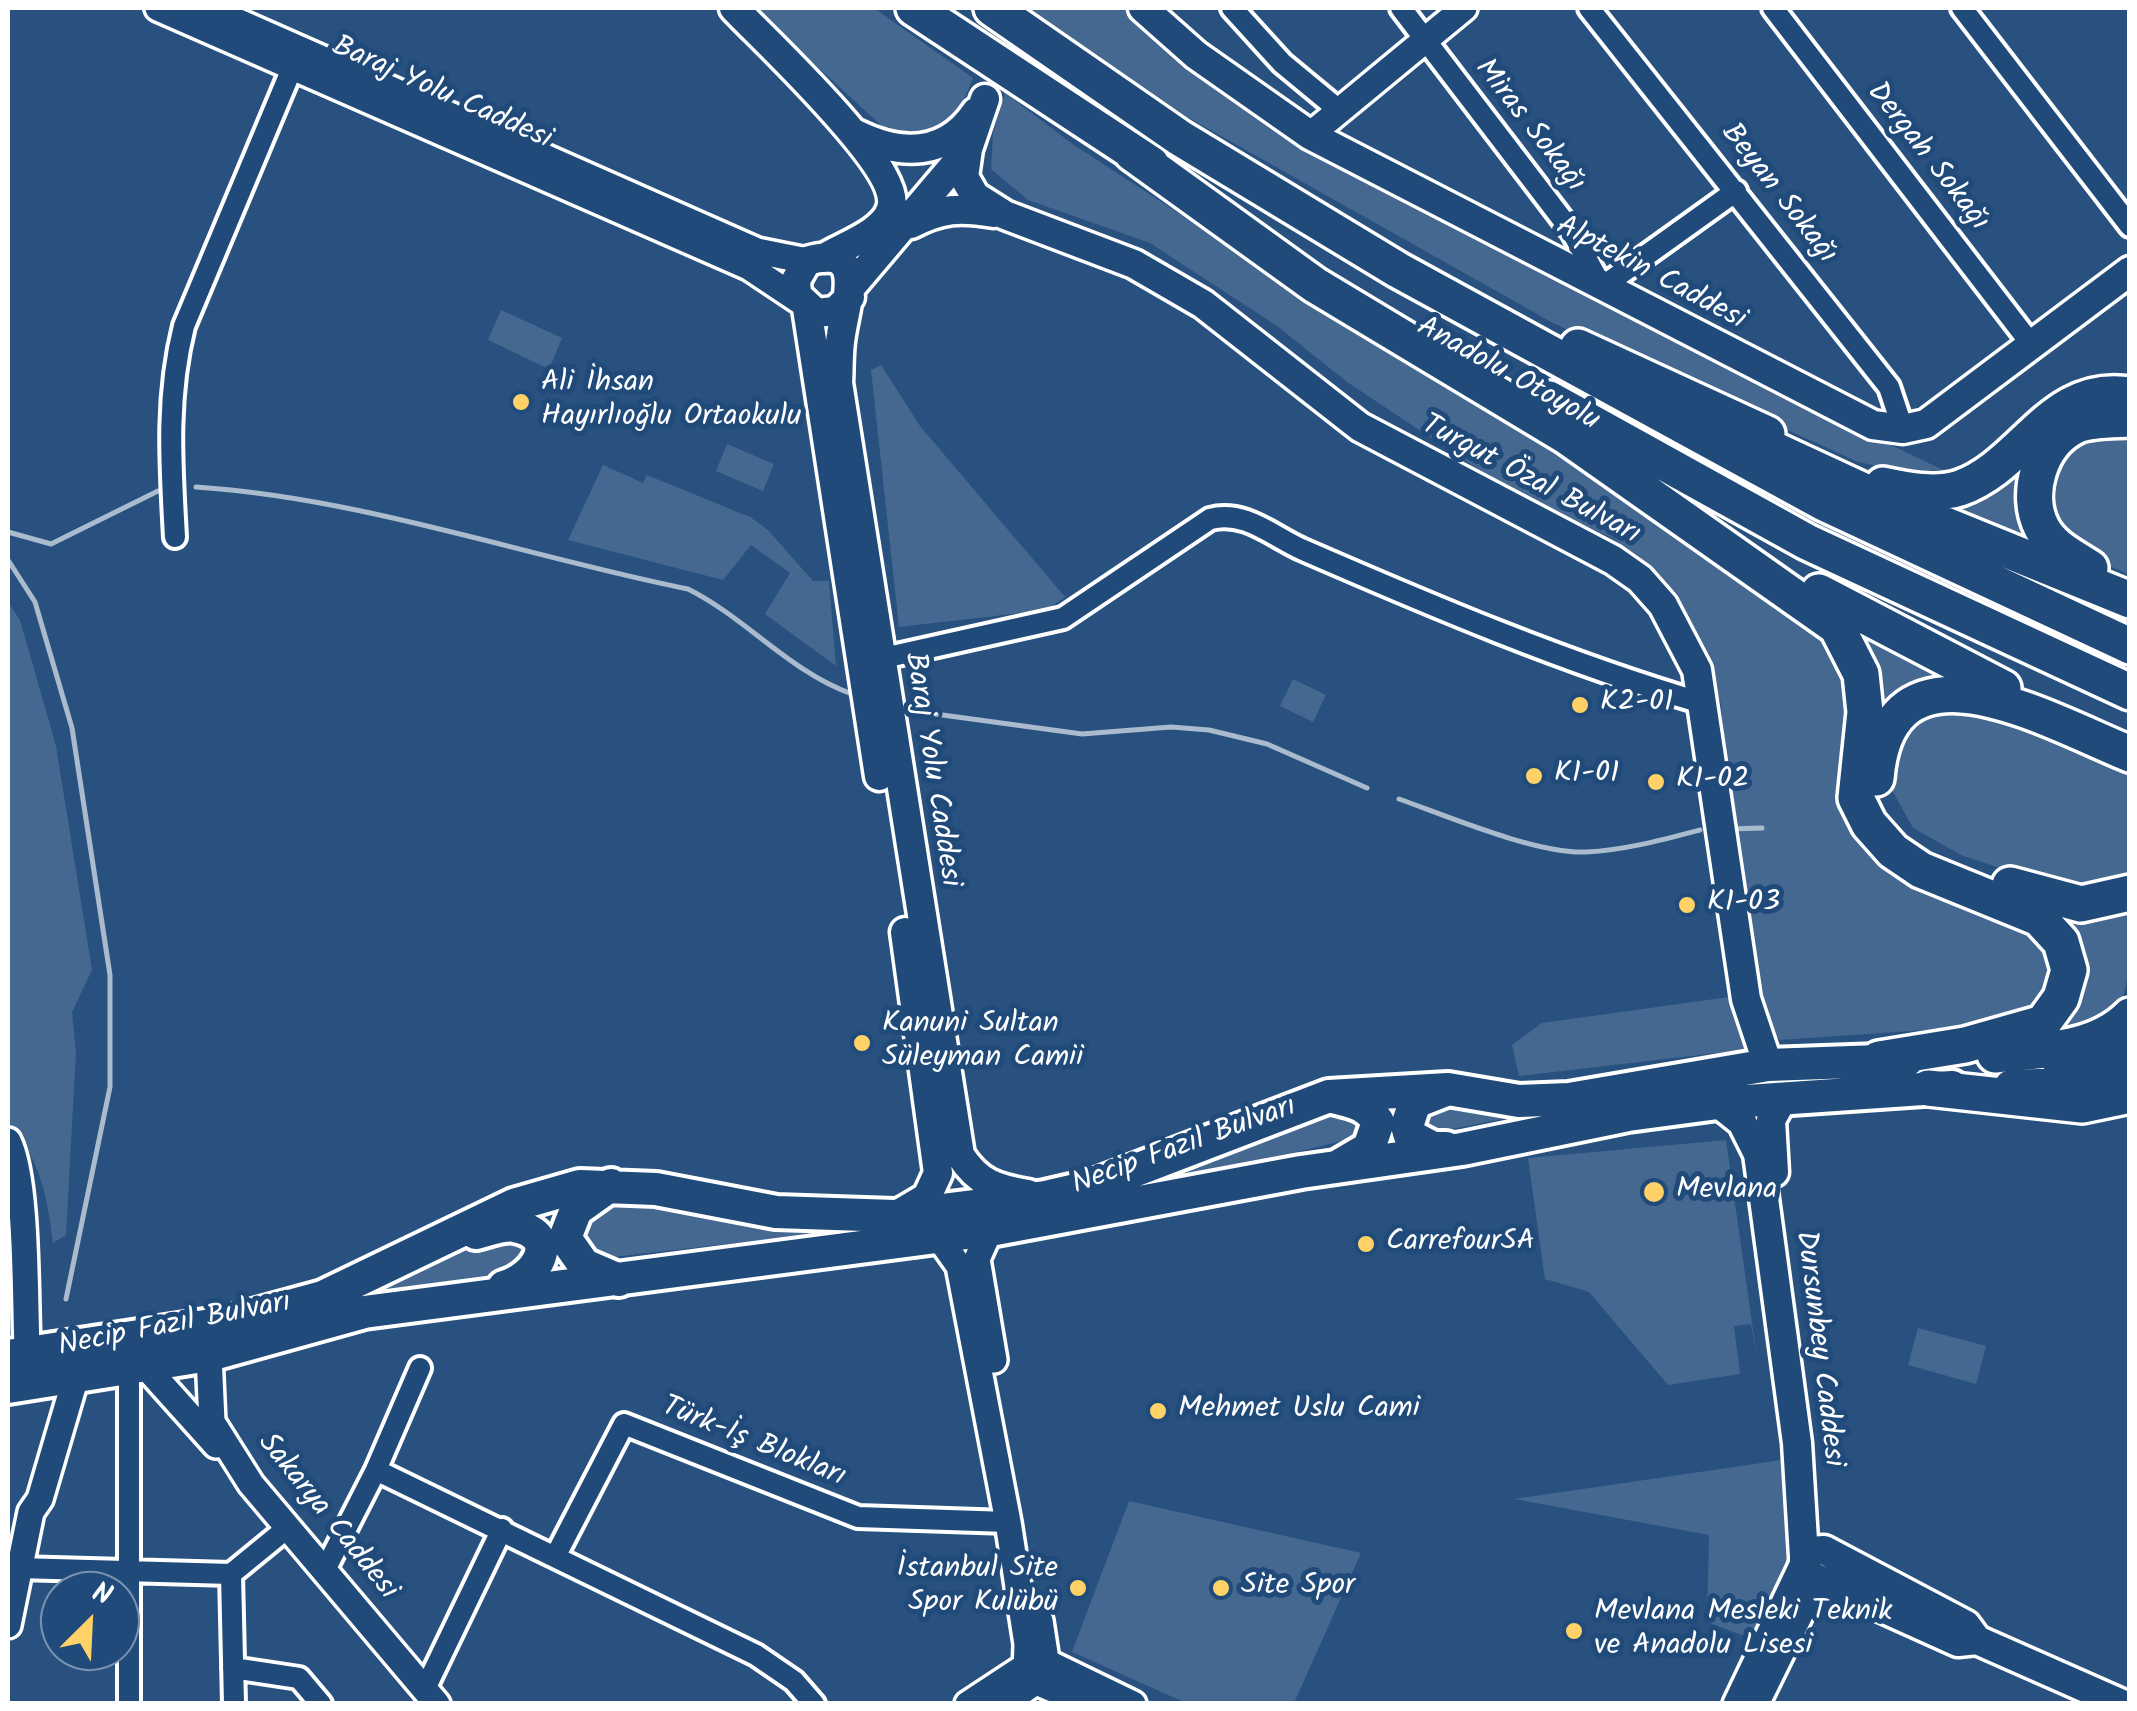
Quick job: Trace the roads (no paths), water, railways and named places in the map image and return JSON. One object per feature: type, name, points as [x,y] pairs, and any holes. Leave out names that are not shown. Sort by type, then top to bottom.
[{"type":"highway","name":"Anadolu Otoyolu","points":[[914,8],[1132,152],[1338,280],[1807,542],[2130,692]]},
{"type":"highway","name":"Anadolu Otoyolu","points":[[992,8],[1180,138],[1398,270],[1824,503],[2130,646]]},
{"type":"highway","points":[[1180,138],[1680,406],[1874,496],[2130,600]]},
{"type":"highway","points":[[1132,152],[1314,286],[1864,619],[2130,752]]},
{"type":"highway","points":[[1504,313],[1871,483],[1914,492],[1958,489],[1995,469],[2050,416],[2078,399],[2130,395]]},
{"type":"highway","points":[[2130,418],[2075,426],[2049,448],[2036,476],[2034,506],[2054,544],[2130,591]]},
{"type":"highway","points":[[1608,464],[1837,627],[1861,674],[1856,798],[1869,824],[1893,851],[1950,884],[2039,918],[2062,942],[2069,970],[2061,998],[2043,1024],[1966,1046],[1879,1058]]},
{"type":"highway","points":[[2130,752],[1988,696],[1949,691],[1923,698],[1903,712],[1878,752],[1876,782],[1883,807],[1906,834],[1943,860],[2046,898],[2081,904],[2130,893]]},
{"type":"highway","points":[[1932,1074],[2084,1044],[2111,1034],[2130,1016]]},
{"type":"highway","points":[[1932,1074],[2082,1105],[2130,1094]]},
{"type":"main road","points":[[734,8],[856,134],[892,190],[891,210],[878,228],[815,260]]},
{"type":"main road","name":"Alptekin Caddesi","points":[[1143,8],[1196,55],[1310,135],[1827,404],[1873,425],[1903,429]]},
{"type":"main road","points":[[856,134],[882,147],[937,147],[970,122],[985,98],[968,150],[964,177],[975,196],[1005,215]]},
{"type":"main road","points":[[804,305],[835,311],[896,232],[968,150]]},
{"type":"main road","points":[[896,232],[937,210],[964,208],[1005,215]]},
{"type":"main road","name":"Turgut Özal Bulvarı","points":[[1005,215],[1134,264],[1203,304],[1360,427],[1640,579],[1682,636],[1697,670],[1746,999],[1768,1065]]},
{"type":"main road","points":[[815,260],[841,264],[851,292]]},
{"type":"main road","name":"Baraj Yolu Caddesi","points":[[815,260],[796,280],[804,305],[843,564],[960,1155],[972,1174],[995,1189],[1045,1197]]},
{"type":"main road","points":[[1903,429],[1926,424],[2130,271]]},
{"type":"main road","name":"Baraj Yolu Caddesi","points":[[851,292],[841,335],[838,382],[916,938],[938,1173],[927,1197],[894,1216]]},
{"type":"main road","name":"Necip Fazıl Bulvarı","points":[[18,1371],[75,1380],[209,1355],[364,1312],[990,1230],[1462,1148],[1628,1115],[1718,1103],[1781,1102],[1932,1074],[2100,1056],[2130,1048]]},
{"type":"main road","name":"Necip Fazıl Bulvarı","points":[[18,1371],[308,1301],[550,1192],[612,1185],[776,1212],[894,1216],[1045,1197],[1185,1154],[1329,1096],[1448,1090],[1519,1101],[1569,1099],[1768,1065],[1879,1058],[1932,1074],[2094,1083],[2130,1074]]},
{"type":"main road","points":[[1448,1090],[1415,1102],[1406,1126],[1410,1136],[1421,1143],[1462,1148]]},
{"type":"main road","points":[[1329,1096],[1359,1103],[1371,1110],[1378,1122],[1369,1148],[1336,1167]]},
{"type":"main road","name":"Dursunbey Caddesi","points":[[1781,1102],[1771,1120],[1771,1142],[1817,1564]]},
{"type":"main road","name":"Dursunbey Caddesi","points":[[1718,1103],[1742,1122],[1758,1154],[1801,1478],[1817,1564]]},
{"type":"main road","points":[[612,1185],[576,1210],[565,1238],[584,1265],[619,1280]]},
{"type":"main road","points":[[444,1241],[512,1225],[532,1233],[540,1244],[541,1256],[529,1277],[480,1294]]},
{"type":"main road","points":[[1817,1564],[1958,1642],[1978,1640],[2122,1704]]},
{"type":"street","name":"Baraj Yolu Caddesi","points":[[158,8],[297,56],[757,250],[815,260]]},
{"type":"street","name":"Baraj Yolu Caddesi","points":[[206,8],[297,56],[749,267],[804,305]]},
{"type":"street","points":[[1232,8],[1282,63],[1340,110]]},
{"type":"street","name":"Miras Sokağı","points":[[1401,8],[1572,232],[1602,287]]},
{"type":"street","points":[[1310,135],[1464,8]]},
{"type":"street","name":"Beyan Sokağı","points":[[1589,8],[1889,387],[1903,429]]},
{"type":"street","name":"Dergah Sokağı","points":[[1773,8],[2032,344]]},
{"type":"street","points":[[1962,8],[2130,226]]},
{"type":"street","points":[[175,538],[170,398],[180,341],[297,56]]},
{"type":"street","points":[[1602,287],[1736,191]]},
{"type":"street","points":[[879,659],[1063,618],[1210,519],[1222,516],[1241,518],[1315,554],[1635,684],[1702,703]]},
{"type":"street","points":[[8,1142],[16,1162],[18,1371]]},
{"type":"street","points":[[990,1230],[979,1246],[977,1261],[1037,1670]]},
{"type":"street","points":[[928,1238],[942,1242],[959,1266],[1028,1644],[1037,1670],[1088,1704]]},
{"type":"street","name":"Sakarya Caddesi","points":[[209,1355],[212,1422],[252,1484],[286,1529],[431,1696]]},
{"type":"street","points":[[324,1572],[376,1470],[420,1368]]},
{"type":"street","points":[[138,1369],[252,1484]]},
{"type":"street","points":[[126,1571],[138,1369]]},
{"type":"street","points":[[8,1625],[31,1512],[40,1498],[75,1380]]},
{"type":"street","name":"Türk-İş Blokları","points":[[556,1555],[624,1424],[858,1518],[1008,1522]]},
{"type":"street","points":[[376,1470],[502,1528],[756,1655],[794,1681],[814,1704]]},
{"type":"street","points":[[431,1696],[502,1528]]},
{"type":"street","points":[[140,1572],[231,1574],[286,1529]]},
{"type":"street","points":[[1736,1704],[1817,1564]]},
{"type":"street","points":[[1756,1704],[1817,1564]]},
{"type":"street","points":[[18,1568],[99,1571]]},
{"type":"street","points":[[231,1574],[234,1704]]},
{"type":"street","points":[[233,1668],[299,1678],[321,1704]]},
{"type":"street","points":[[1004,1704],[1037,1670]]},
{"type":"street","points":[[968,1704],[1037,1670],[1134,1704]]},
{"type":"street","points":[[128,1671],[128,1704]]},
{"type":"waterway","points":[[196,487],[258,493],[382,515],[688,589],[808,672],[852,694]]},
{"type":"waterway","points":[[8,532],[51,544],[158,491]]},
{"type":"waterway","points":[[8,560],[35,602],[72,728],[110,975],[110,1087],[66,1299]]},
{"type":"waterway","points":[[913,711],[1082,734],[1171,727],[1209,730],[1267,744],[1367,788]]},
{"type":"waterway","points":[[1399,799],[1492,833],[1566,851],[1615,849],[1700,830]]},
{"type":"waterway","points":[[1730,829],[1762,828]]},
{"type":"place","name":"Ali İhsan Hayırlıoğlu Ortaokulu","points":[[521,402]]},
{"type":"place","name":"K2-01","points":[[1580,705]]},
{"type":"place","name":"K1-01","points":[[1534,776]]},
{"type":"place","name":"K1-02","points":[[1656,782]]},
{"type":"place","name":"K1-03","points":[[1687,905]]},
{"type":"place","name":"Kanuni Sultan Süleyman Camii","points":[[862,1043]]},
{"type":"place","name":"Mevlana","points":[[1654,1192]]},
{"type":"place","name":"CarrefourSA","points":[[1366,1244]]},
{"type":"place","name":"Mehmet Uslu Cami","points":[[1158,1411]]},
{"type":"place","name":"İstanbul Site Spor Kulübü","points":[[1078,1588]]},
{"type":"place","name":"Site Spor","points":[[1221,1588]]},
{"type":"place","name":"Mevlana Mesleki Teknik ve Anadolu Lisesi","points":[[1574,1631]]}]
